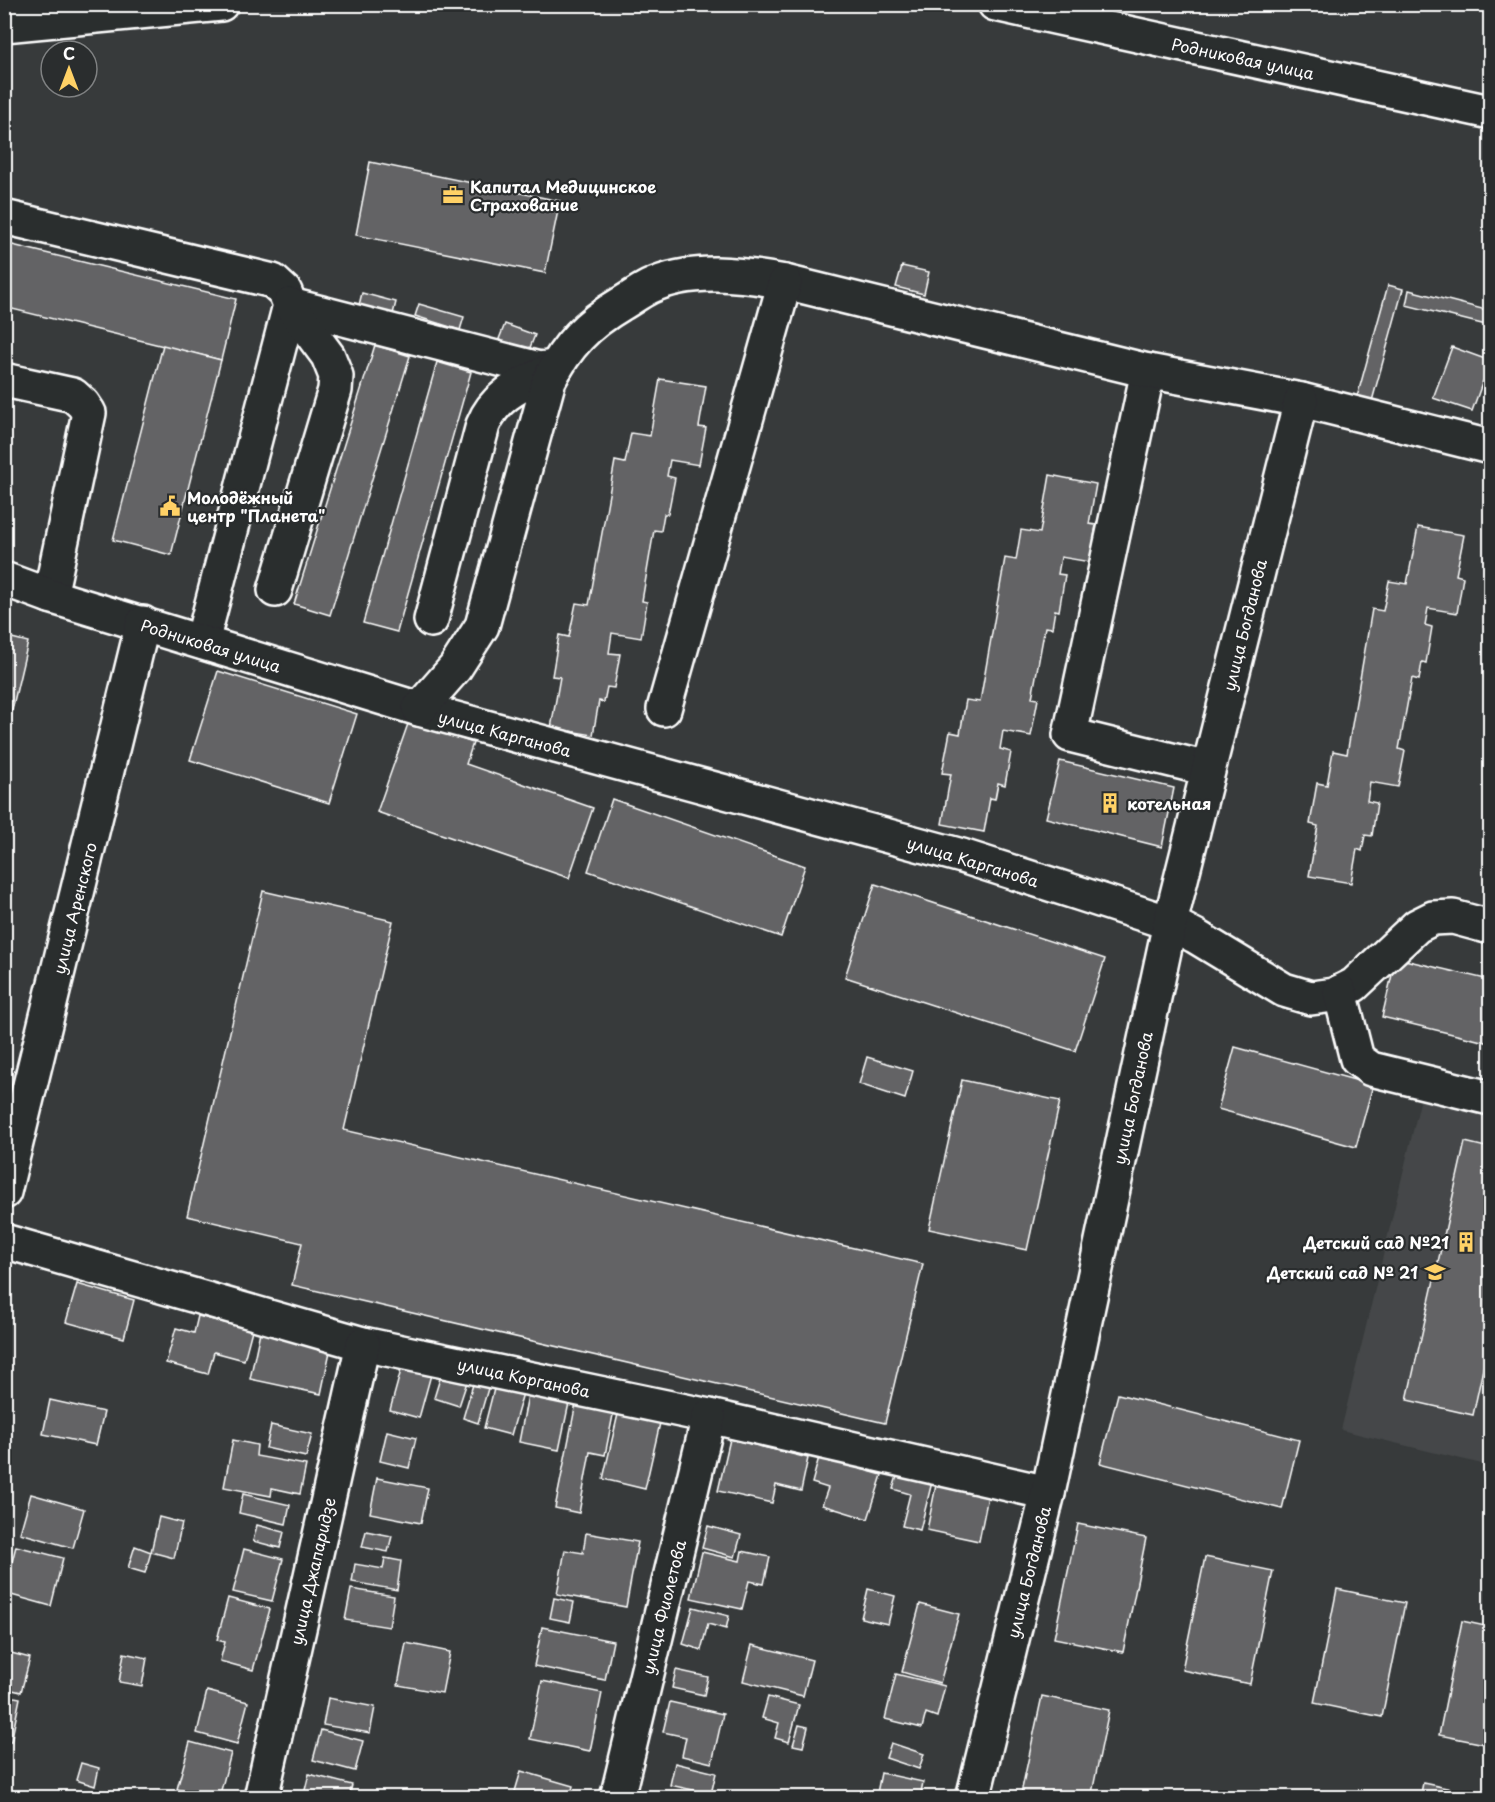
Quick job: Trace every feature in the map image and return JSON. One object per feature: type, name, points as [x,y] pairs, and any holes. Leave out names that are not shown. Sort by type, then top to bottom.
[{"type":"street","points":[[4,26],[221,4]]},
{"type":"street","name":"Родниковая улица","points":[[995,4],[1491,112]]},
{"type":"street","points":[[4,218],[273,281],[285,292],[290,305],[328,356],[336,376],[335,390],[275,590]]},
{"type":"street","points":[[419,709],[455,668],[482,626],[549,380],[563,354],[581,332],[608,312],[650,287],[681,277],[747,275],[785,282],[1148,371],[1301,400],[1491,447]]},
{"type":"street","points":[[664,709],[785,282]]},
{"type":"street","points":[[290,305],[539,369],[556,367]]},
{"type":"street","points":[[202,642],[290,305]]},
{"type":"street","points":[[431,620],[489,410],[500,398],[556,367]]},
{"type":"street","points":[[1148,371],[1070,735],[1208,770]]},
{"type":"street","points":[[4,380],[73,395],[89,413],[50,596]]},
{"type":"street","name":"улица Богданова","points":[[973,1797],[1048,1493],[1170,923],[1301,400]]},
{"type":"street","name":"Родниковая улица","points":[[4,579],[50,596],[419,709]]},
{"type":"street","name":"улица Аренского","points":[[4,1192],[143,623]]},
{"type":"street","name":"улица Карганова","points":[[419,709],[962,856],[1170,923],[1284,990],[1311,999],[1340,992],[1354,985],[1417,926],[1433,918],[1453,917],[1491,927]]},
{"type":"street","points":[[1340,992],[1356,1059],[1371,1069],[1491,1098]]},
{"type":"street","name":"улица Корганова","points":[[4,1241],[363,1344],[709,1416],[1048,1493]]},
{"type":"street","name":"улица Джапаридзе","points":[[261,1797],[363,1344]]},
{"type":"street","name":"улица Фиолетова","points":[[617,1797],[709,1416]]},
{"type":"shaded area","name":"Детский сад № 21","points":[[1421,1098],[1490,1115],[1490,1466],[1341,1430]]},
{"type":"building","points":[[370,162],[560,201],[545,273],[356,235]]},
{"type":"building","points":[[4,243],[236,299],[221,360],[4,307]]},
{"type":"building","points":[[902,266],[929,272],[924,294],[896,287]]},
{"type":"building","points":[[1388,285],[1403,289],[1372,401],[1357,397]]},
{"type":"building","points":[[1409,290],[1490,311],[1490,326],[1406,305]]},
{"type":"building","points":[[362,293],[396,302],[390,326],[356,317]]},
{"type":"building","points":[[419,304],[464,317],[460,330],[415,316]]},
{"type":"building","points":[[505,324],[535,335],[527,355],[497,344]]},
{"type":"building","name":"Молодёжный центр \"Планета\"","points":[[163,345],[221,360],[171,555],[113,540]]},
{"type":"building","points":[[375,345],[410,356],[330,615],[294,604]]},
{"type":"building","points":[[1452,347],[1485,359],[1486,352],[1490,352],[1490,381],[1483,381],[1472,411],[1433,398]]},
{"type":"building","points":[[437,362],[471,372],[397,632],[363,623]]},
{"type":"building","points":[[660,379],[706,386],[699,427],[706,428],[699,465],[670,460],[667,476],[675,478],[668,514],[664,514],[661,531],[654,530],[642,601],[647,602],[641,638],[612,633],[609,653],[620,654],[614,688],[607,687],[604,702],[599,701],[593,735],[551,728],[560,677],[552,676],[559,635],[569,637],[576,603],[589,605],[615,461],[625,463],[631,433],[650,436]]},
{"type":"building","points":[[1050,475],[1096,484],[1089,524],[1096,525],[1090,562],[1061,557],[1058,574],[1065,575],[1059,611],[1055,610],[1052,628],[1045,627],[1032,698],[1038,699],[1031,736],[1003,731],[1000,749],[1011,752],[1005,785],[998,783],[995,799],[990,798],[984,832],[942,824],[951,774],[942,773],[950,732],[960,734],[966,700],[980,702],[1005,558],[1016,560],[1021,530],[1040,533]]},
{"type":"building","points":[[1418,527],[1464,535],[1456,575],[1463,577],[1457,613],[1428,608],[1425,625],[1432,627],[1426,663],[1422,662],[1419,680],[1412,678],[1399,749],[1405,751],[1398,787],[1370,782],[1367,801],[1377,803],[1372,836],[1365,835],[1362,851],[1357,849],[1351,883],[1309,876],[1318,826],[1310,824],[1317,783],[1327,785],[1333,751],[1347,754],[1372,609],[1383,611],[1389,581],[1407,584]]},
{"type":"building","points":[[4,636],[28,642],[4,744]]},
{"type":"building","points":[[218,671],[357,714],[329,803],[190,760]]},
{"type":"building","points":[[409,721],[473,743],[466,764],[593,808],[569,878],[377,812]]},
{"type":"building","name":"котельная","points":[[1060,761],[1174,788],[1162,847],[1046,818]]},
{"type":"building","points":[[612,799],[805,866],[781,937],[588,871]]},
{"type":"building","points":[[875,884],[1105,959],[1075,1051],[845,977]]},
{"type":"building","points":[[263,891],[393,921],[344,1130],[923,1264],[885,1423],[292,1285],[302,1243],[187,1216]]},
{"type":"building","points":[[1396,958],[1490,980],[1490,1043],[1382,1017]]},
{"type":"building","points":[[1235,1047],[1373,1085],[1356,1147],[1218,1109]]},
{"type":"building","points":[[867,1057],[913,1071],[905,1099],[859,1084]]},
{"type":"building","points":[[962,1080],[1060,1101],[1027,1250],[929,1229]]},
{"type":"building","name":"Детский сад №21","points":[[1465,1142],[1490,1148],[1490,1337],[1473,1415],[1407,1400]]},
{"type":"building","points":[[77,1284],[134,1300],[124,1338],[66,1322]]},
{"type":"building","points":[[198,1316],[252,1330],[244,1360],[214,1352],[208,1374],[166,1363],[176,1328],[194,1333]]},
{"type":"building","points":[[261,1327],[332,1342],[321,1394],[250,1379]]},
{"type":"building","points":[[403,1363],[432,1371],[419,1418],[390,1410]]},
{"type":"building","points":[[442,1372],[468,1379],[459,1406],[434,1398]]},
{"type":"building","points":[[474,1381],[489,1385],[478,1423],[463,1418]]},
{"type":"building","points":[[495,1385],[523,1393],[511,1435],[484,1428]]},
{"type":"building","points":[[1118,1394],[1299,1440],[1282,1509],[1100,1463]]},
{"type":"building","points":[[528,1395],[569,1403],[559,1450],[519,1442]]},
{"type":"building","points":[[50,1400],[104,1412],[96,1445],[43,1434]]},
{"type":"building","points":[[576,1403],[614,1410],[605,1455],[590,1452],[579,1513],[555,1508]]},
{"type":"building","points":[[618,1414],[660,1423],[645,1489],[603,1479]]},
{"type":"building","points":[[271,1425],[312,1434],[306,1457],[266,1448]]},
{"type":"building","points":[[387,1431],[416,1438],[409,1468],[380,1461]]},
{"type":"building","points":[[730,1439],[808,1458],[801,1491],[776,1485],[772,1503],[718,1491]]},
{"type":"building","points":[[233,1440],[257,1445],[256,1456],[306,1465],[300,1494],[272,1488],[271,1496],[224,1487]]},
{"type":"building","points":[[819,1457],[882,1475],[868,1519],[822,1505],[828,1488],[812,1483]]},
{"type":"building","points":[[898,1473],[932,1482],[920,1530],[902,1526],[910,1494],[893,1489]]},
{"type":"building","points":[[377,1478],[428,1488],[421,1523],[370,1513]]},
{"type":"building","points":[[936,1485],[988,1496],[979,1541],[927,1530]]},
{"type":"building","points":[[31,1494],[84,1509],[73,1548],[20,1533]]},
{"type":"building","points":[[243,1494],[290,1505],[286,1524],[239,1513]]},
{"type":"building","points":[[159,1517],[182,1523],[174,1558],[151,1552]]},
{"type":"building","points":[[1078,1524],[1146,1538],[1123,1652],[1054,1638]]},
{"type":"building","points":[[257,1525],[284,1532],[280,1548],[253,1541]]},
{"type":"building","points":[[708,1526],[741,1535],[735,1557],[702,1548]]},
{"type":"building","points":[[366,1531],[392,1536],[388,1552],[362,1547]]},
{"type":"building","points":[[586,1533],[638,1542],[626,1607],[557,1594],[565,1550],[583,1553]]},
{"type":"building","points":[[16,1546],[63,1558],[51,1606],[4,1593]]},
{"type":"building","points":[[135,1546],[151,1552],[145,1573],[128,1568]]},
{"type":"building","points":[[244,1549],[283,1559],[272,1601],[233,1592]]},
{"type":"building","points":[[742,1551],[770,1557],[764,1584],[749,1581],[742,1609],[691,1598],[702,1552],[740,1561]]},
{"type":"building","points":[[1205,1557],[1273,1571],[1250,1684],[1182,1670]]},
{"type":"building","points":[[385,1558],[401,1561],[397,1590],[352,1582],[355,1564],[383,1569]]},
{"type":"building","points":[[351,1589],[394,1596],[389,1627],[345,1620]]},
{"type":"building","points":[[868,1589],[895,1596],[888,1624],[861,1618]]},
{"type":"building","points":[[1337,1589],[1405,1603],[1382,1717],[1314,1703]]},
{"type":"building","points":[[228,1598],[270,1609],[253,1670],[220,1661],[225,1642],[217,1640]]},
{"type":"building","points":[[554,1598],[574,1602],[570,1622],[550,1618]]},
{"type":"building","points":[[920,1604],[959,1614],[940,1683],[902,1672]]},
{"type":"building","points":[[693,1607],[729,1616],[726,1629],[708,1624],[701,1650],[683,1644]]},
{"type":"building","points":[[1462,1621],[1490,1627],[1490,1745],[1439,1735]]},
{"type":"building","points":[[542,1627],[613,1641],[605,1680],[534,1666]]},
{"type":"building","points":[[406,1643],[450,1652],[442,1693],[398,1685]]},
{"type":"building","points":[[752,1645],[812,1660],[803,1696],[743,1681]]},
{"type":"building","points":[[4,1651],[30,1658],[21,1692],[4,1688]]},
{"type":"building","points":[[124,1653],[147,1658],[142,1686],[119,1682]]},
{"type":"building","points":[[676,1670],[708,1677],[704,1695],[672,1688]]},
{"type":"building","points":[[896,1674],[945,1686],[937,1717],[926,1713],[922,1728],[885,1719]]},
{"type":"building","points":[[542,1681],[602,1693],[590,1751],[530,1739]]},
{"type":"building","points":[[207,1691],[248,1702],[237,1744],[197,1733]]},
{"type":"building","points":[[4,1695],[20,1698],[11,1742],[4,1740]]},
{"type":"building","points":[[1042,1696],[1109,1710],[1091,1798],[1020,1798]]},
{"type":"building","points":[[768,1697],[799,1705],[789,1742],[775,1738],[779,1723],[762,1718]]},
{"type":"building","points":[[328,1698],[375,1707],[370,1733],[323,1725]]},
{"type":"building","points":[[670,1702],[723,1714],[712,1763],[682,1756],[686,1737],[663,1732]]},
{"type":"building","points":[[799,1725],[808,1727],[803,1747],[793,1745]]},
{"type":"building","points":[[321,1730],[363,1741],[355,1771],[313,1760]]},
{"type":"building","points":[[190,1742],[231,1753],[219,1798],[209,1798],[177,1789]]},
{"type":"building","points":[[891,1743],[924,1754],[919,1769],[886,1758]]},
{"type":"building","points":[[81,1763],[99,1768],[95,1786],[76,1780]]},
{"type":"building","points":[[675,1763],[716,1773],[711,1794],[670,1785]]},
{"type":"building","points":[[521,1771],[573,1786],[570,1798],[513,1798]]},
{"type":"building","points":[[881,1773],[923,1782],[920,1798],[876,1798]]},
{"type":"building","points":[[309,1774],[352,1785],[349,1798],[303,1798]]},
{"type":"building","points":[[1423,1783],[1490,1797],[1490,1798],[1420,1798]]},
{"type":"building","points":[[648,1792],[677,1798],[647,1798]]},
{"type":"place","name":"Капитал Медицинское Страхование","points":[[453,195]]},
{"type":"place","name":"Молодёжный центр \"Планета\"","points":[[170,506]]},
{"type":"place","name":"котельная","points":[[1110,803]]},
{"type":"place","name":"Детский сад №21","points":[[1466,1242]]},
{"type":"place","name":"Детский сад № 21","points":[[1435,1272]]}]
